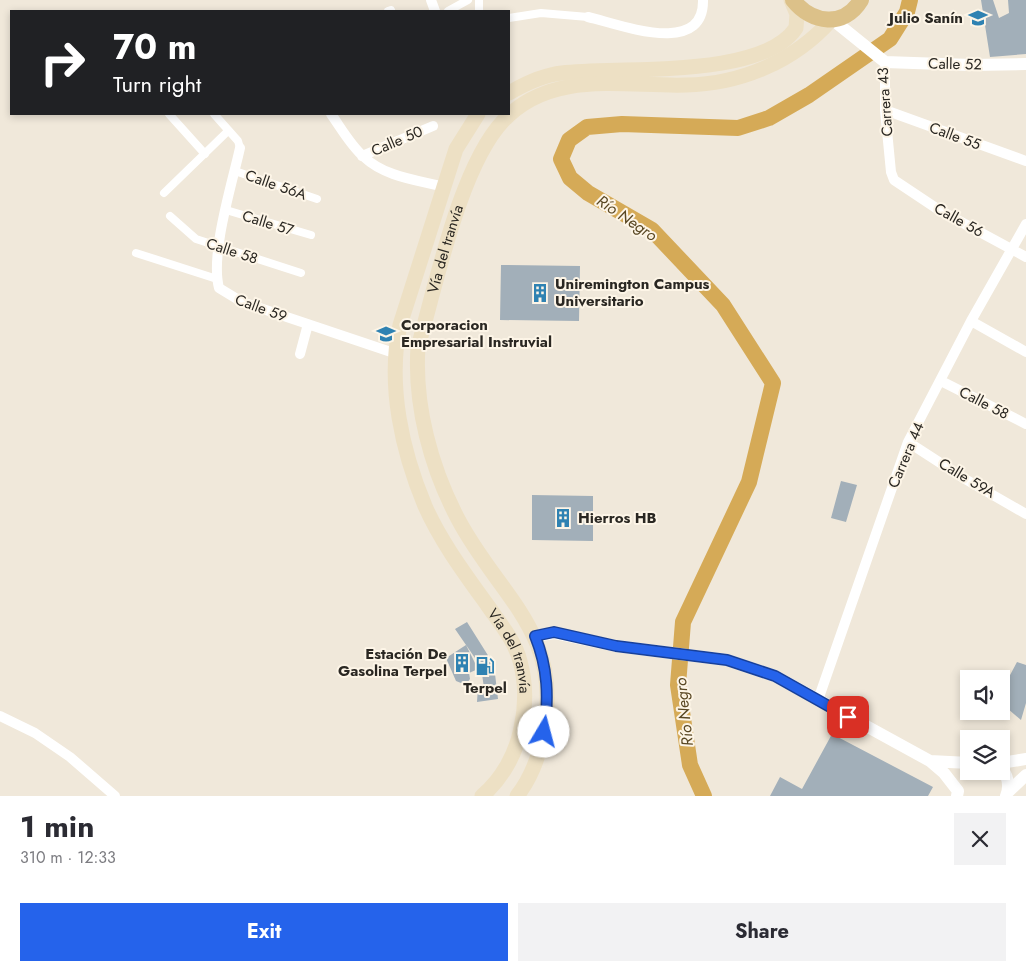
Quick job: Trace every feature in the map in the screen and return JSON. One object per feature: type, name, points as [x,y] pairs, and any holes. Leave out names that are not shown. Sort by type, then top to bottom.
[{"type":"main road","points":[[792,0],[799,8],[814,16],[838,19],[861,0]]},
{"type":"main road","points":[[510,93],[545,76],[581,72],[679,69],[711,65],[763,51],[781,42],[796,28],[797,14],[792,0]]},
{"type":"main road","name":"Vía del tranvía","points":[[517,796],[540,751],[547,713],[548,690],[545,669],[535,636],[519,608],[471,542],[452,506],[431,452],[416,369],[418,347],[458,210],[476,165],[503,121],[526,103],[545,93],[564,86],[584,84],[615,82],[687,85],[743,76],[789,56],[838,19]]},
{"type":"main road","name":"Vía del tranvía","points":[[477,115],[462,136],[444,187],[400,325],[394,354],[396,394],[400,421],[407,452],[426,507],[458,564],[502,627],[520,659],[525,703],[520,734],[506,768],[482,796]]},
{"type":"main road","points":[[502,627],[519,635],[535,636],[520,659]]},
{"type":"street","points":[[450,10],[468,0]]},
{"type":"street","points":[[510,18],[541,13],[588,17],[660,34],[675,34],[687,31],[694,25],[703,8],[703,0]]},
{"type":"street","name":"Carrera 43","points":[[838,19],[854,37],[885,62],[885,110],[891,172],[894,180]]},
{"type":"street","name":"Calle 52","points":[[885,62],[971,65],[1026,64]]},
{"type":"street","name":"Calle 55","points":[[885,110],[1026,161]]},
{"type":"street","points":[[170,115],[205,154]]},
{"type":"street","points":[[136,253],[217,280],[219,247],[240,148],[238,140],[215,115]]},
{"type":"street","points":[[332,115],[362,156],[386,172],[444,187]]},
{"type":"street","name":"Calle 50","points":[[362,156],[433,126]]},
{"type":"street","points":[[164,193],[228,131]]},
{"type":"street","name":"Calle 56A","points":[[235,171],[317,199]]},
{"type":"street","name":"Calle 56","points":[[894,180],[940,210],[1026,257]]},
{"type":"street","name":"Calle 57","points":[[226,210],[310,236]]},
{"type":"street","name":"Calle 58","points":[[170,216],[196,239],[301,274]]},
{"type":"street","name":"Carrera 44","points":[[818,700],[908,442],[971,321],[1026,224]]},
{"type":"street","name":"Calle 59","points":[[217,280],[219,288],[228,296],[394,354]]},
{"type":"street","points":[[971,321],[1026,352]]},
{"type":"street","points":[[300,354],[308,324]]},
{"type":"street","name":"Calle 58","points":[[941,381],[1026,424]]},
{"type":"street","name":"Calle 59A","points":[[908,442],[965,479],[1026,514]]},
{"type":"street","points":[[535,636],[554,632],[655,652],[715,659],[755,668],[930,761],[950,780],[958,794]]},
{"type":"street","points":[[0,716],[35,733],[63,752],[115,796]]},
{"type":"street","points":[[1010,762],[1026,759]]},
{"type":"street","points":[[930,761],[960,763]]},
{"type":"street","points":[[958,794],[958,778],[960,775]]},
{"type":"street","points":[[1006,794],[1026,775]]},
{"type":"street","points":[[1006,794],[1007,780]]},
{"type":"building","points":[[981,0],[993,0],[999,18],[1009,13],[1008,0],[1026,0],[1026,54],[990,57]]},
{"type":"building","name":"Uniremington Campus Universitario","points":[[501,265],[580,266],[579,321],[500,320]]},
{"type":"building","points":[[841,481],[857,485],[846,522],[831,518]]},
{"type":"building","name":"Hierros HB","points":[[532,495],[593,496],[593,541],[532,540]]},
{"type":"building","name":"Terpel","points":[[467,622],[489,657],[495,674],[498,699],[477,702],[478,687],[484,688],[482,674],[475,658],[455,629]]},
{"type":"building","name":"Estación De Gasolina Terpel","points":[[466,645],[478,669],[469,673],[470,679],[467,683],[461,683],[456,681],[446,658]]},
{"type":"building","points":[[1017,662],[1026,665],[1026,703],[1021,720],[1010,711],[1010,675]]},
{"type":"building","points":[[832,734],[933,787],[928,796],[770,796],[780,777],[802,789]]},
{"type":"waterway","name":"Río Negro","points":[[704,796],[690,765],[678,685],[683,622],[749,482],[773,383],[723,305],[652,230],[588,193],[570,178],[561,159],[569,140],[587,127],[622,124],[738,128],[769,118],[809,95],[890,39],[907,12],[910,0]]},
{"type":"place","name":"Julio Sanín","points":[[978,18]]},
{"type":"place","name":"Uniremington Campus Universitario","points":[[540,293]]},
{"type":"place","name":"Corporacion Empresarial Instruvial","points":[[386,334]]},
{"type":"place","name":"Hierros HB","points":[[563,518]]},
{"type":"place","name":"Estación De Gasolina Terpel","points":[[462,663]]},
{"type":"place","name":"Terpel","points":[[485,666]]},
{"type":"route","points":[[544,732],[548,690],[541,651],[535,636],[554,632],[616,646],[727,660],[755,668],[775,676],[848,717]]}]
